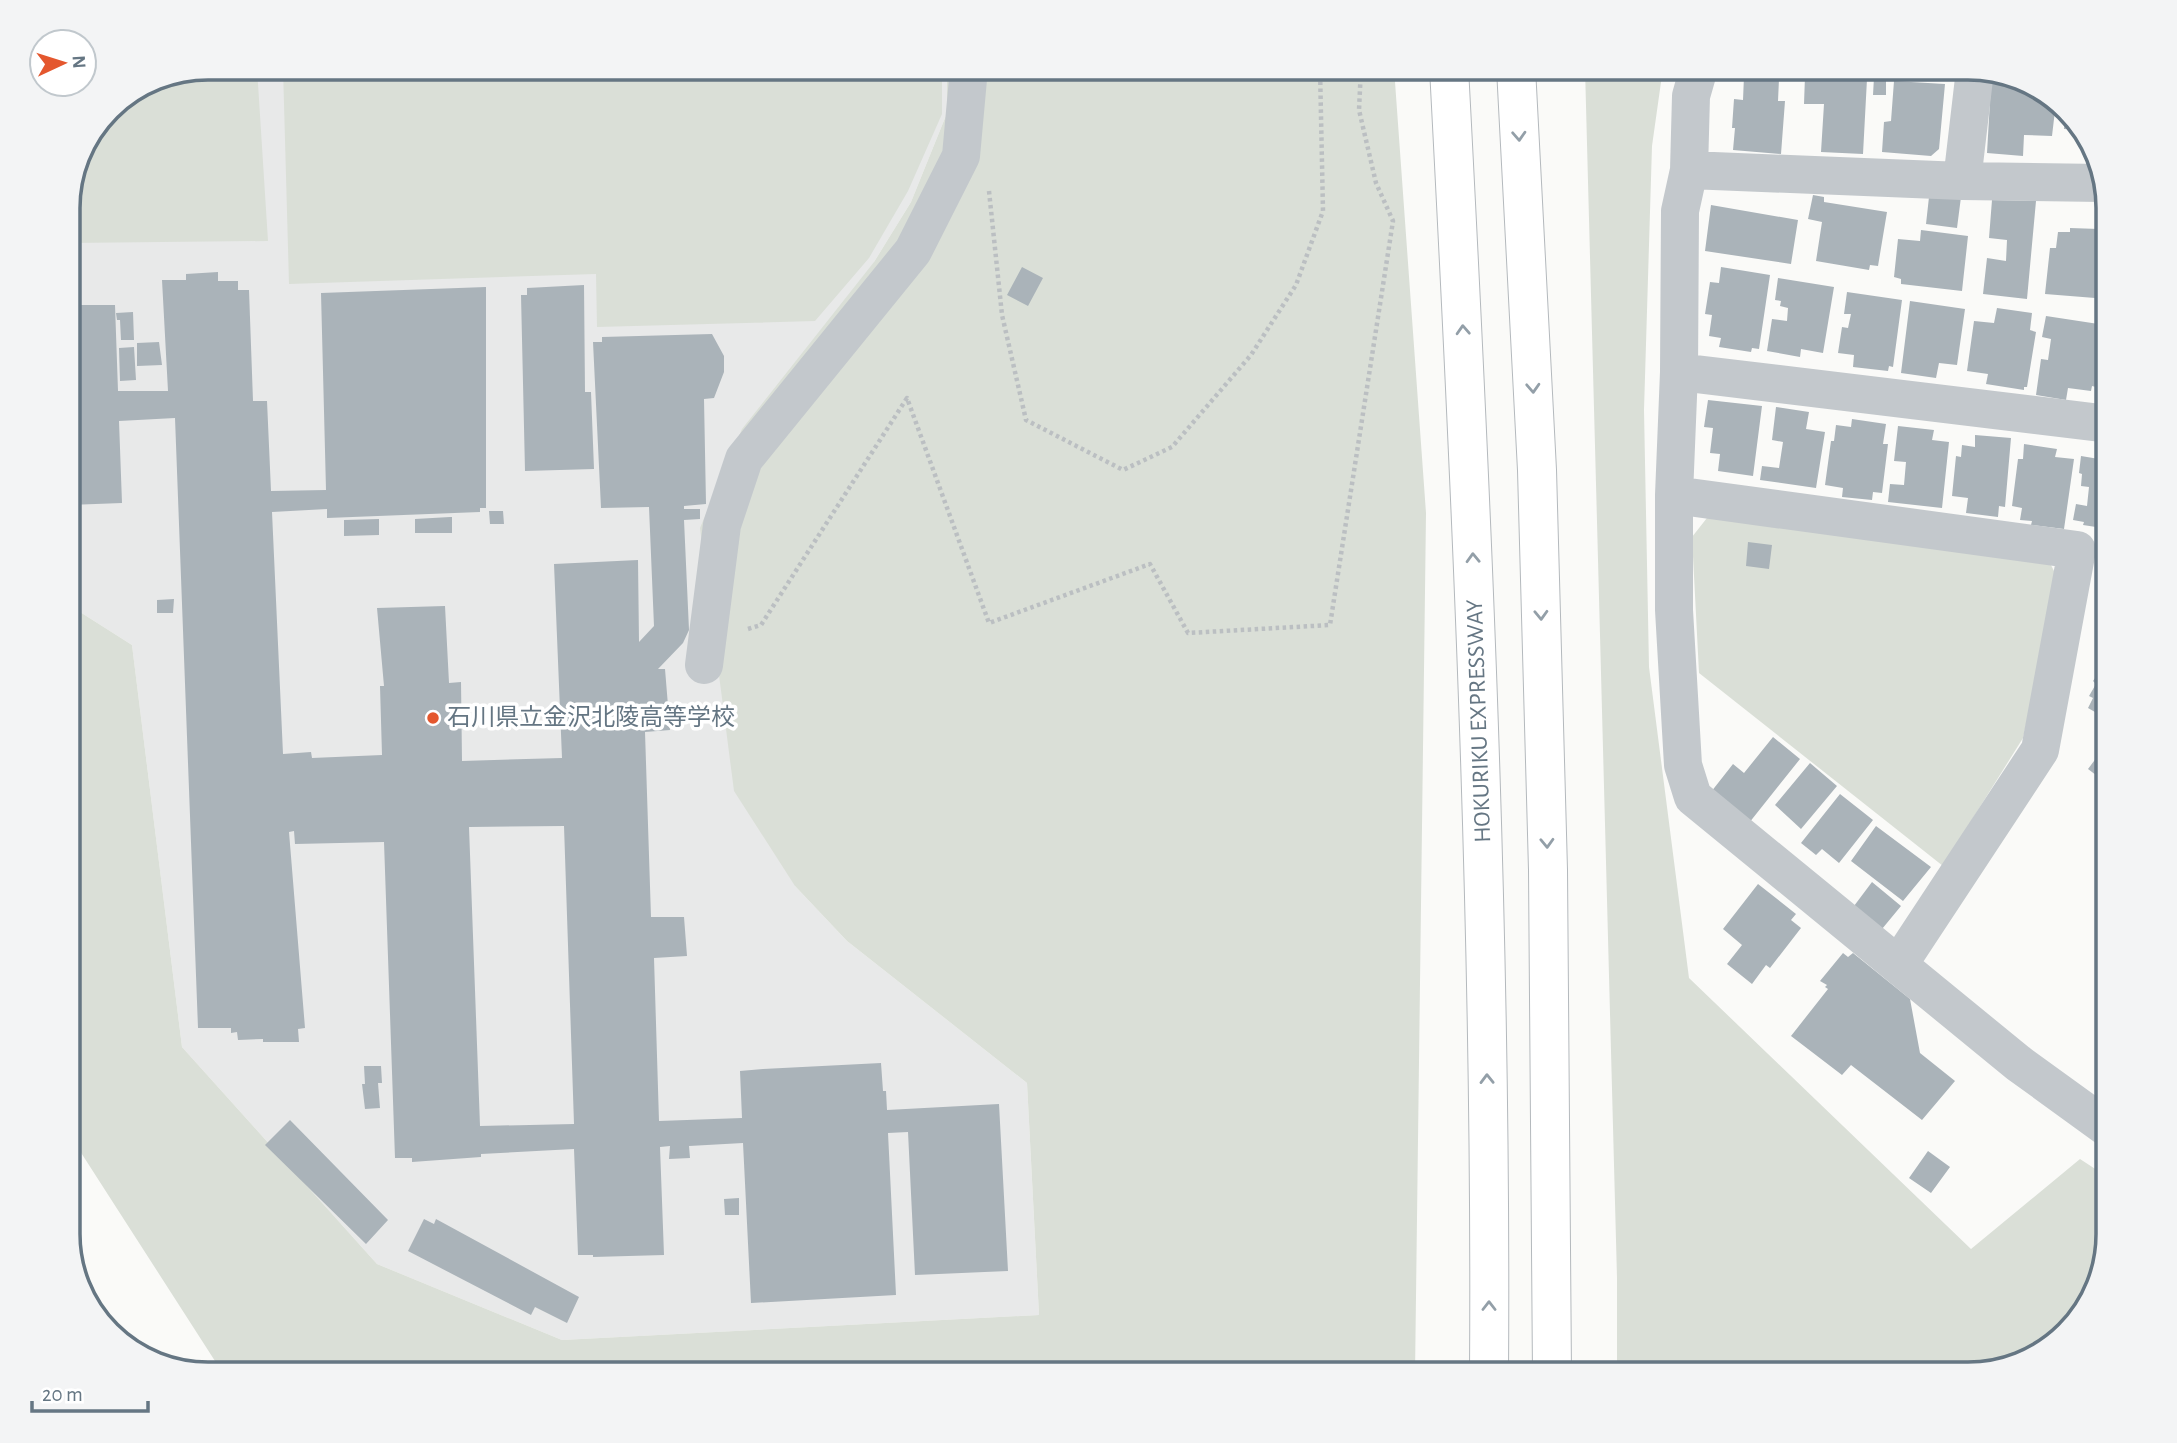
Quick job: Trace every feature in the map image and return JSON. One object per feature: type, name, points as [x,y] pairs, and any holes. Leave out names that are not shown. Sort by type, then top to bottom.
[{"type":"highway","name":"HOKURIKU EXPRESSWAY","points":[[1450,80],[1470,466],[1484,871],[1489,1362]]},
{"type":"highway","points":[[1517,80],[1539,526],[1548,870],[1552,1362]]},
{"type":"street","points":[[1696,80],[1691,96],[1689,170],[1680,211],[1679,372],[1674,495],[1674,610],[1683,765],[1693,797],[2018,1063],[2096,1120]]},
{"type":"street","points":[[705,653],[722,525],[744,459],[913,251],[961,156],[968,81]]},
{"type":"street","points":[[1962,181],[1975,81]]},
{"type":"street","points":[[1689,170],[1962,181],[2094,183]]},
{"type":"street","points":[[1679,372],[2096,422]]},
{"type":"street","points":[[1674,495],[2077,550],[2040,750],[1899,964]]},
{"type":"path","points":[[989,188],[1002,315],[1026,420],[1123,470],[1172,447],[1251,355],[1296,285],[1323,211],[1320,80]]},
{"type":"path","points":[[705,653],[761,625],[907,398],[989,623],[1150,564],[1188,633],[1330,625],[1393,221],[1376,183],[1359,110],[1360,80]]},
{"type":"shaded area","points":[[1395,80],[1426,513],[1415,1362],[216,1362],[81,1153],[81,613],[132,645],[182,1047],[377,1264],[562,1340],[1039,1315],[1027,1083],[847,941],[795,886],[734,791],[700,528],[742,429],[874,262],[911,202],[947,113],[947,81]]},
{"type":"shaded area","points":[[1585,80],[1661,80],[1652,146],[1644,410],[1649,667],[1689,978],[1971,1249],[2080,1159],[2096,1169],[2096,1234],[2090,1276],[2075,1306],[2065,1319],[2040,1341],[2017,1353],[1985,1361],[1617,1362]]},
{"type":"shaded area","name":"石川県立金沢北陵高等学校","points":[[200,81],[947,81],[947,113],[911,202],[874,262],[795,886],[847,941],[1027,1083],[1039,1315],[562,1340],[377,1264],[182,1047],[132,645],[81,613],[81,200],[87,167],[94,152],[112,124],[131,107],[167,87]]},
{"type":"shaded area","points":[[200,81],[258,81],[268,241],[81,243],[81,200],[87,167],[112,124],[131,107],[160,90]]},
{"type":"shaded area","points":[[283,81],[942,81],[942,114],[908,191],[869,258],[815,321],[597,327],[596,274],[289,284]]},
{"type":"shaded area","points":[[1714,509],[2050,563],[2058,579],[2023,738],[1943,866],[1699,673],[1692,537]]},
{"type":"building","points":[[1744,80],[1779,80],[1778,101],[1785,101],[1781,154],[1733,150],[1734,99],[1743,100]]},
{"type":"building","points":[[1805,80],[1867,80],[1863,154],[1821,152],[1824,104],[1804,104]]},
{"type":"building","points":[[1874,80],[1886,80],[1886,95],[1873,95]]},
{"type":"building","points":[[1894,81],[1945,84],[1939,149],[1931,156],[1882,152],[1884,122],[1891,121]]},
{"type":"building","points":[[1991,84],[2017,90],[2055,114],[2052,136],[2024,135],[2023,156],[1987,153]]},
{"type":"building","points":[[1813,195],[1824,197],[1824,202],[1887,212],[1878,266],[1870,265],[1869,270],[1816,261],[1822,222],[1808,219]]},
{"type":"building","points":[[1929,197],[1961,197],[1957,228],[1926,224]]},
{"type":"building","points":[[1992,200],[2036,201],[2027,299],[1983,294],[1987,258],[2006,261],[2007,240],[1989,238]]},
{"type":"building","points":[[1711,205],[1798,220],[1791,264],[1705,251]]},
{"type":"building","points":[[2070,228],[2096,229],[2095,298],[2045,294],[2050,248],[2056,248],[2058,232],[2070,232]]},
{"type":"building","points":[[1921,230],[1968,236],[1962,291],[1901,284],[1901,279],[1894,277],[1898,239],[1920,241]]},
{"type":"building","points":[[1022,267],[1043,278],[1028,306],[1007,295]]},
{"type":"building","points":[[1721,267],[1770,275],[1759,349],[1752,348],[1751,352],[1719,347],[1721,338],[1709,336],[1712,315],[1705,314],[1710,282],[1719,283]]},
{"type":"building","points":[[218,272],[218,281],[238,281],[238,290],[249,290],[253,401],[267,401],[271,491],[326,490],[321,293],[486,287],[486,508],[480,508],[480,512],[327,518],[327,509],[272,512],[283,754],[311,752],[312,758],[382,755],[380,686],[384,686],[377,608],[445,606],[449,683],[461,682],[462,761],[562,758],[554,564],[638,560],[639,642],[654,626],[649,507],[601,508],[593,342],[602,342],[602,337],[712,334],[724,356],[724,372],[714,398],[704,399],[706,504],[684,506],[684,509],[700,509],[700,519],[684,520],[689,630],[683,643],[658,669],[665,669],[670,730],[645,732],[651,917],[684,917],[687,956],[654,958],[659,1121],[742,1118],[740,1071],[881,1063],[887,1110],[999,1104],[1008,1271],[915,1275],[908,1132],[888,1133],[896,1295],[751,1303],[743,1143],[689,1146],[690,1158],[669,1159],[670,1146],[660,1147],[664,1255],[578,1255],[574,1149],[481,1154],[481,1157],[412,1162],[412,1158],[395,1158],[384,842],[295,844],[294,831],[289,832],[305,1028],[298,1029],[299,1042],[238,1040],[237,1032],[231,1033],[231,1028],[198,1028],[175,418],[119,421],[122,503],[81,505],[81,305],[115,305],[118,391],[168,391],[162,280],[186,280],[186,274]],"holes":[[[564,826],[574,1124],[480,1126],[469,827]]]},
{"type":"building","points":[[1778,278],[1834,287],[1823,353],[1801,349],[1800,357],[1767,351],[1772,319],[1787,321],[1788,308],[1780,306],[1781,301],[1775,300]]},
{"type":"building","points":[[584,285],[585,392],[591,392],[594,469],[525,471],[521,295],[527,295],[527,288]]},
{"type":"building","points":[[1847,292],[1902,300],[1893,367],[1889,366],[1888,371],[1853,367],[1854,355],[1838,353],[1842,327],[1848,328],[1851,314],[1844,314]]},
{"type":"building","points":[[1910,301],[1965,309],[1957,365],[1939,363],[1936,378],[1901,373]]},
{"type":"building","points":[[1997,308],[2032,313],[2030,330],[2036,332],[2027,387],[2024,387],[2024,390],[1986,384],[1988,374],[1967,371],[1974,321],[1994,323]]},
{"type":"building","points":[[133,312],[134,340],[121,340],[120,320],[117,320],[116,313]]},
{"type":"building","points":[[2046,316],[2096,324],[2096,387],[2092,386],[2091,391],[2068,388],[2066,400],[2036,395],[2041,359],[2048,360],[2051,339],[2042,337]]},
{"type":"building","points":[[159,342],[162,365],[137,366],[137,343]]},
{"type":"building","points":[[134,347],[136,380],[120,381],[119,348]]},
{"type":"building","points":[[1708,400],[1762,406],[1753,476],[1718,471],[1720,454],[1710,453],[1713,428],[1704,427]]},
{"type":"building","points":[[1776,407],[1809,412],[1806,429],[1825,432],[1816,488],[1760,480],[1762,466],[1779,468],[1783,442],[1772,440]]},
{"type":"building","points":[[1852,419],[1886,424],[1883,444],[1888,444],[1882,493],[1873,492],[1872,500],[1842,497],[1843,488],[1825,485],[1836,425],[1851,427]]},
{"type":"building","points":[[1898,426],[1934,430],[1932,440],[1949,442],[1942,508],[1888,502],[1890,484],[1904,485],[1906,462],[1894,461]]},
{"type":"building","points":[[1975,435],[2011,438],[2005,507],[1999,506],[1998,517],[1966,513],[1968,498],[1952,496],[1956,456],[1961,457],[1962,445],[1975,447]]},
{"type":"building","points":[[2024,444],[2057,449],[2055,457],[2074,459],[2064,529],[2031,525],[2032,521],[2020,520],[2022,508],[2012,506],[2018,459],[2023,459]]},
{"type":"building","points":[[2081,456],[2096,458],[2096,527],[2073,520],[2076,504],[2087,506],[2089,487],[2081,486]]},
{"type":"building","points":[[489,511],[503,511],[504,524],[490,524]]},
{"type":"building","points":[[452,517],[452,533],[415,533],[415,519]]},
{"type":"building","points":[[379,519],[379,535],[344,536],[344,520]]},
{"type":"building","points":[[1748,542],[1772,545],[1769,569],[1746,566]]},
{"type":"building","points":[[174,599],[173,613],[157,613],[157,600]]},
{"type":"building","points":[[2096,684],[2096,713],[2088,708],[2093,698],[2089,696]]},
{"type":"building","points":[[1773,737],[1800,759],[1749,823],[1711,792],[1733,764],[1744,773]]},
{"type":"building","points":[[2096,758],[2096,775],[2088,769]]},
{"type":"building","points":[[1810,763],[1837,786],[1801,829],[1775,805]]},
{"type":"building","points":[[1840,794],[1873,820],[1839,863],[1822,849],[1816,855],[1801,843]]},
{"type":"building","points":[[1876,826],[1931,867],[1903,901],[1851,861]]},
{"type":"building","points":[[1872,882],[1901,906],[1882,929],[1854,906]]},
{"type":"building","points":[[1758,884],[1796,914],[1791,920],[1801,928],[1770,968],[1766,965],[1752,984],[1727,964],[1742,945],[1723,929]]},
{"type":"building","points":[[1843,953],[1848,957],[1853,953],[1910,999],[1920,1053],[1955,1081],[1922,1120],[1851,1065],[1842,1075],[1791,1036],[1828,989],[1825,987],[1827,985],[1820,981]]},
{"type":"building","points":[[364,1066],[381,1066],[382,1083],[378,1083],[380,1108],[365,1109],[362,1084],[365,1084]]},
{"type":"building","points":[[290,1120],[388,1220],[366,1244],[265,1145]]},
{"type":"building","points":[[1928,1151],[1950,1167],[1931,1193],[1909,1178]]},
{"type":"building","points":[[739,1198],[739,1215],[725,1215],[724,1199]]},
{"type":"building","points":[[424,1219],[434,1224],[436,1219],[579,1297],[567,1323],[535,1307],[531,1315],[408,1251]]},
{"type":"place","name":"石川県立金沢北陵高等学校","points":[[433,718]]}]
